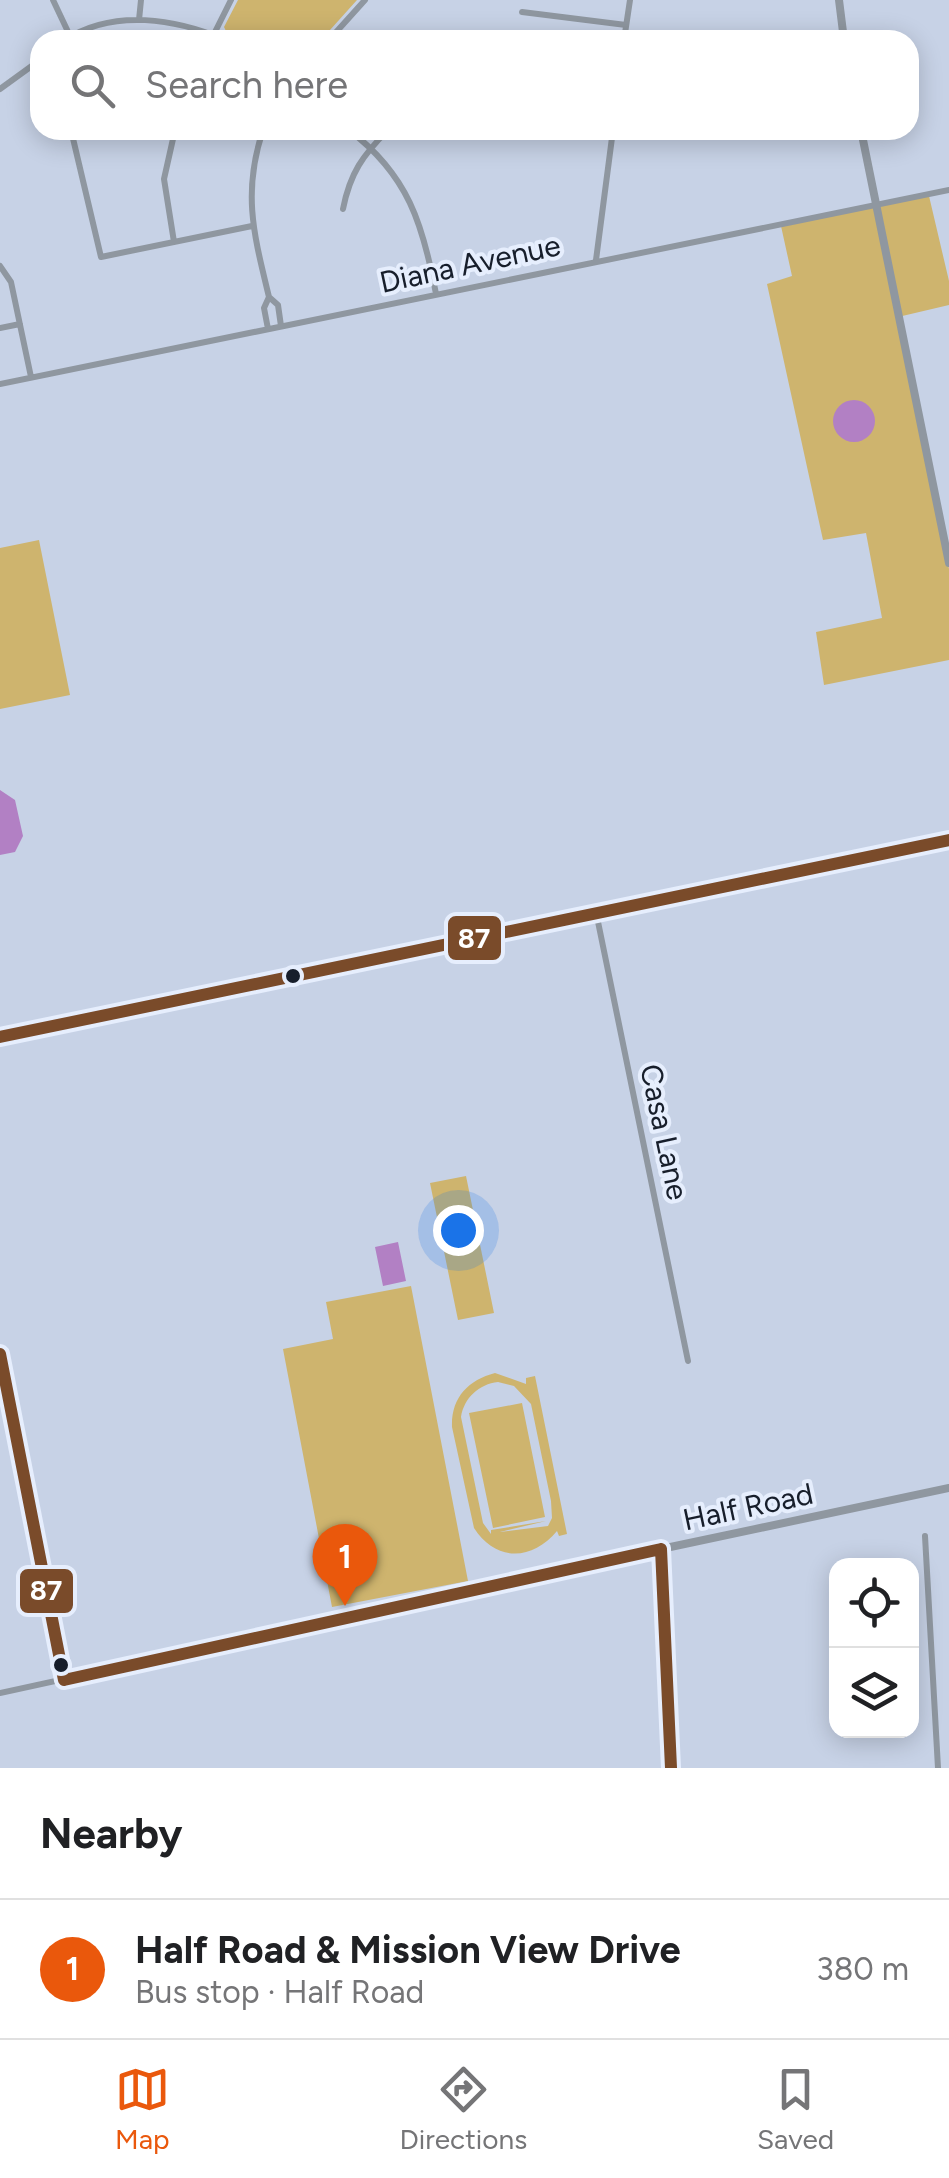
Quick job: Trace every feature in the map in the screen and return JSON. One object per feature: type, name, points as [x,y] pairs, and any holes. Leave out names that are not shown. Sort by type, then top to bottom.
[{"type":"street","points":[[53,0],[65,30]]},
{"type":"street","points":[[139,20],[141,0]]},
{"type":"street","points":[[216,30],[231,0]]},
{"type":"street","points":[[338,30],[365,0]]},
{"type":"street","points":[[625,30],[630,0]]},
{"type":"street","points":[[839,0],[843,30]]},
{"type":"street","points":[[522,12],[626,25]]},
{"type":"street","points":[[91,30],[139,20],[164,21],[191,30]]},
{"type":"street","points":[[0,90],[30,70]]},
{"type":"street","points":[[73,140],[100,258],[252,226]]},
{"type":"street","points":[[173,140],[164,179],[174,242]]},
{"type":"street","points":[[260,140],[249,191],[252,226],[269,297],[278,305],[281,326]]},
{"type":"street","points":[[362,140],[402,186],[416,211],[436,294]]},
{"type":"street","points":[[343,209],[352,173],[379,140]]},
{"type":"street","points":[[596,260],[611,140]]},
{"type":"street","points":[[864,140],[949,563]]},
{"type":"street","name":"Diana Avenue","points":[[0,384],[949,190]]},
{"type":"street","points":[[0,266],[10,282],[30,378]]},
{"type":"street","points":[[268,329],[264,308],[269,297]]},
{"type":"street","points":[[0,328],[20,324]]},
{"type":"street","points":[[0,1037],[949,840]]},
{"type":"street","name":"Casa Lane","points":[[596,912],[688,1361]]},
{"type":"street","points":[[0,1354],[64,1680]]},
{"type":"street","name":"Half Road","points":[[0,1693],[949,1489]]},
{"type":"street","points":[[925,1536],[938,1768]]},
{"type":"street","points":[[661,1549],[671,1768]]},
{"type":"shaded area","points":[[238,0],[357,0],[330,30],[224,27]]},
{"type":"shaded area","points":[[929,196],[949,281],[949,305],[898,317],[949,569],[949,660],[824,685],[816,632],[882,618],[866,533],[823,540],[767,284],[792,276],[781,226]]},
{"type":"shaded area","points":[[854,400],[869,406],[875,421],[869,436],[854,442],[839,436],[833,421],[839,406]]},
{"type":"shaded area","points":[[39,540],[70,695],[0,709],[0,548]]},
{"type":"shaded area","points":[[0,790],[15,800],[23,836],[15,852],[0,855]]},
{"type":"shaded area","points":[[466,1176],[494,1313],[458,1320],[430,1183]]},
{"type":"shaded area","points":[[398,1242],[406,1281],[383,1286],[375,1247]]},
{"type":"shaded area","points":[[411,1286],[468,1581],[332,1607],[283,1349],[333,1339],[326,1302]]},
{"type":"shaded area","points":[[495,1373],[526,1384],[526,1378],[535,1376],[567,1534],[559,1536],[557,1531],[526,1552],[503,1552],[474,1528],[452,1417],[463,1392]],"holes":[[[498,1382],[514,1386],[531,1404],[552,1518],[548,1526],[500,1532],[546,1521],[491,1530],[491,1534],[483,1523],[461,1417],[465,1404],[479,1389]]]},
{"type":"shaded area","points":[[522,1403],[545,1517],[493,1528],[469,1413]]},
{"type":"transit line","name":"87","points":[[0,1037],[949,840]]},
{"type":"transit line","name":"87","points":[[0,1354],[64,1680]]},
{"type":"transit line","name":"87","points":[[661,1549],[671,1768]]},
{"type":"transit line","name":"87","points":[[64,1680],[661,1549]]},
{"type":"place","name":"Half Road & Mission View Drive","points":[[345,1606]]}]
